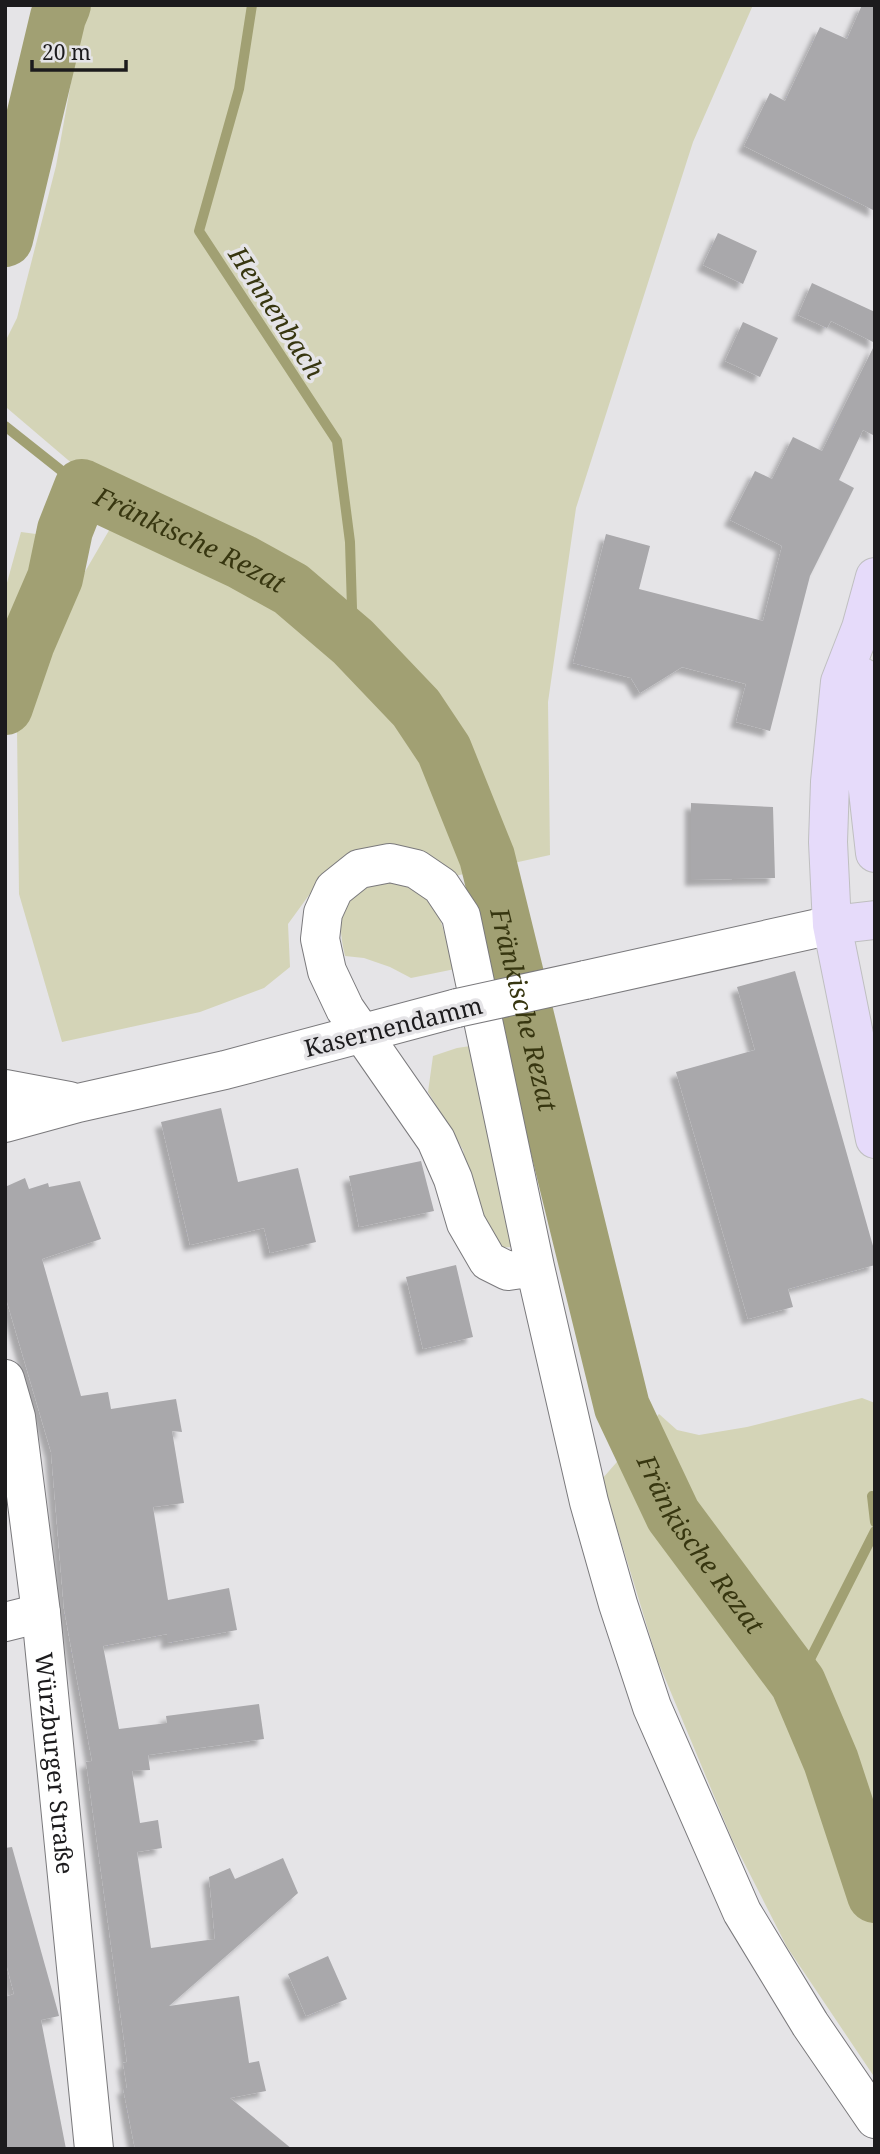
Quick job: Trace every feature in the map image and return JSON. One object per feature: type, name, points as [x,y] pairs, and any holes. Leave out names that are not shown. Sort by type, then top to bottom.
[{"type":"main road","points":[[875,577],[861,628],[840,682],[830,782],[828,842],[832,925],[875,1139]]},
{"type":"main road","points":[[861,628],[863,746],[875,853]]},
{"type":"main road","points":[[832,925],[875,920]]},
{"type":"street","points":[[535,1267],[508,1271],[488,1261],[466,1223],[453,1179],[436,1140],[345,1009],[327,971],[320,939],[323,913],[334,889],[359,869],[390,863],[416,869],[441,886],[461,916],[535,1267],[589,1502],[618,1604],[652,1707],[742,1912],[810,2024],[875,2119]]},
{"type":"street","name":"Kasernendamm","points":[[5,1123],[78,1103],[225,1070],[457,1008],[832,925]]},
{"type":"street","name":"Kasernendamm","points":[[5,1089],[78,1103]]},
{"type":"street","name":"Würzburger Straße","points":[[5,1379],[16,1417],[23,1618],[94,2149]]},
{"type":"green space","points":[[88,5],[753,5],[693,142],[576,508],[548,702],[550,855],[455,876],[430,855],[384,847],[343,859],[312,891],[288,924],[290,967],[264,988],[200,1012],[62,1042],[19,894],[17,728],[36,656],[129,496],[88,477],[7,408],[5,342],[17,318],[56,166],[82,21]]},
{"type":"green space","points":[[21,532],[51,536],[5,660],[5,590]]},
{"type":"green space","points":[[403,881],[419,888],[438,912],[455,969],[411,978],[364,958],[345,956],[341,922],[343,910],[349,900],[357,892],[369,887]]},
{"type":"green space","points":[[477,1045],[511,1247],[500,1248],[474,1205],[463,1150],[428,1092],[433,1056]]},
{"type":"green space","points":[[862,1398],[875,1403],[875,2078],[787,1947],[732,1839],[657,1659],[602,1479],[659,1414],[677,1430],[699,1435],[747,1427]]},
{"type":"building","points":[[862,5],[875,5],[875,211],[744,146],[770,93],[785,101],[820,27],[847,39]]},
{"type":"building","points":[[718,233],[757,251],[743,284],[703,265]]},
{"type":"building","points":[[812,283],[875,312],[875,343],[831,321],[827,328],[798,315]]},
{"type":"building","points":[[743,322],[778,338],[760,377],[725,361]]},
{"type":"building","points":[[875,344],[875,436],[863,430],[839,480],[854,488],[810,576],[770,731],[736,722],[746,684],[682,667],[640,693],[631,678],[573,663],[606,534],[650,546],[639,589],[763,621],[782,546],[730,520],[755,471],[772,479],[793,437],[822,451]]},
{"type":"building","points":[[691,803],[773,807],[775,878],[691,880]]},
{"type":"building","points":[[795,971],[875,1253],[875,1265],[788,1289],[793,1307],[748,1319],[676,1072],[755,1050],[737,987]]},
{"type":"building","points":[[221,1108],[238,1182],[298,1168],[316,1242],[270,1253],[264,1228],[190,1245],[161,1122]]},
{"type":"building","points":[[421,1161],[434,1211],[359,1227],[349,1176]]},
{"type":"building","points":[[25,1178],[29,1189],[48,1183],[49,1187],[80,1181],[101,1239],[42,1259],[81,1396],[108,1392],[111,1409],[176,1399],[182,1432],[172,1431],[184,1503],[153,1507],[168,1600],[229,1588],[237,1630],[167,1643],[167,1634],[103,1646],[119,1729],[167,1723],[166,1716],[259,1704],[264,1739],[148,1755],[150,1770],[132,1771],[140,1823],[158,1820],[162,1848],[137,1852],[151,1948],[215,1939],[209,1877],[230,1868],[235,1879],[283,1858],[298,1893],[169,2006],[239,1996],[249,2063],[259,2061],[266,2091],[230,2098],[292,2149],[135,2149],[123,2088],[127,2088],[123,2063],[127,2062],[86,1762],[92,1761],[64,1609],[51,1452],[5,1295],[5,1187]]},
{"type":"building","points":[[456,1265],[473,1337],[423,1349],[406,1277]]},
{"type":"building","points":[[12,1847],[59,2016],[41,2020],[66,2149],[5,2149],[5,1997],[14,1994],[5,1959],[5,1848]]},
{"type":"building","points":[[328,1956],[347,1999],[306,2016],[288,1974]]},
{"type":"waterway","name":"Fränkische Rezat","points":[[5,239],[63,5]]},
{"type":"waterway","name":"Hennenbach","points":[[252,5],[239,89],[199,231],[337,441],[350,542],[353,642]]},
{"type":"waterway","points":[[5,426],[82,487]]},
{"type":"waterway","name":"Fränkische Rezat","points":[[5,707],[27,643],[55,578],[65,530],[82,487],[242,562],[291,589],[353,642],[416,708],[444,750],[487,857],[622,1407],[673,1515],[798,1683],[831,1761],[875,1895]]},
{"type":"waterway","points":[[872,1496],[875,1522]]},
{"type":"waterway","points":[[798,1683],[875,1531]]}]
